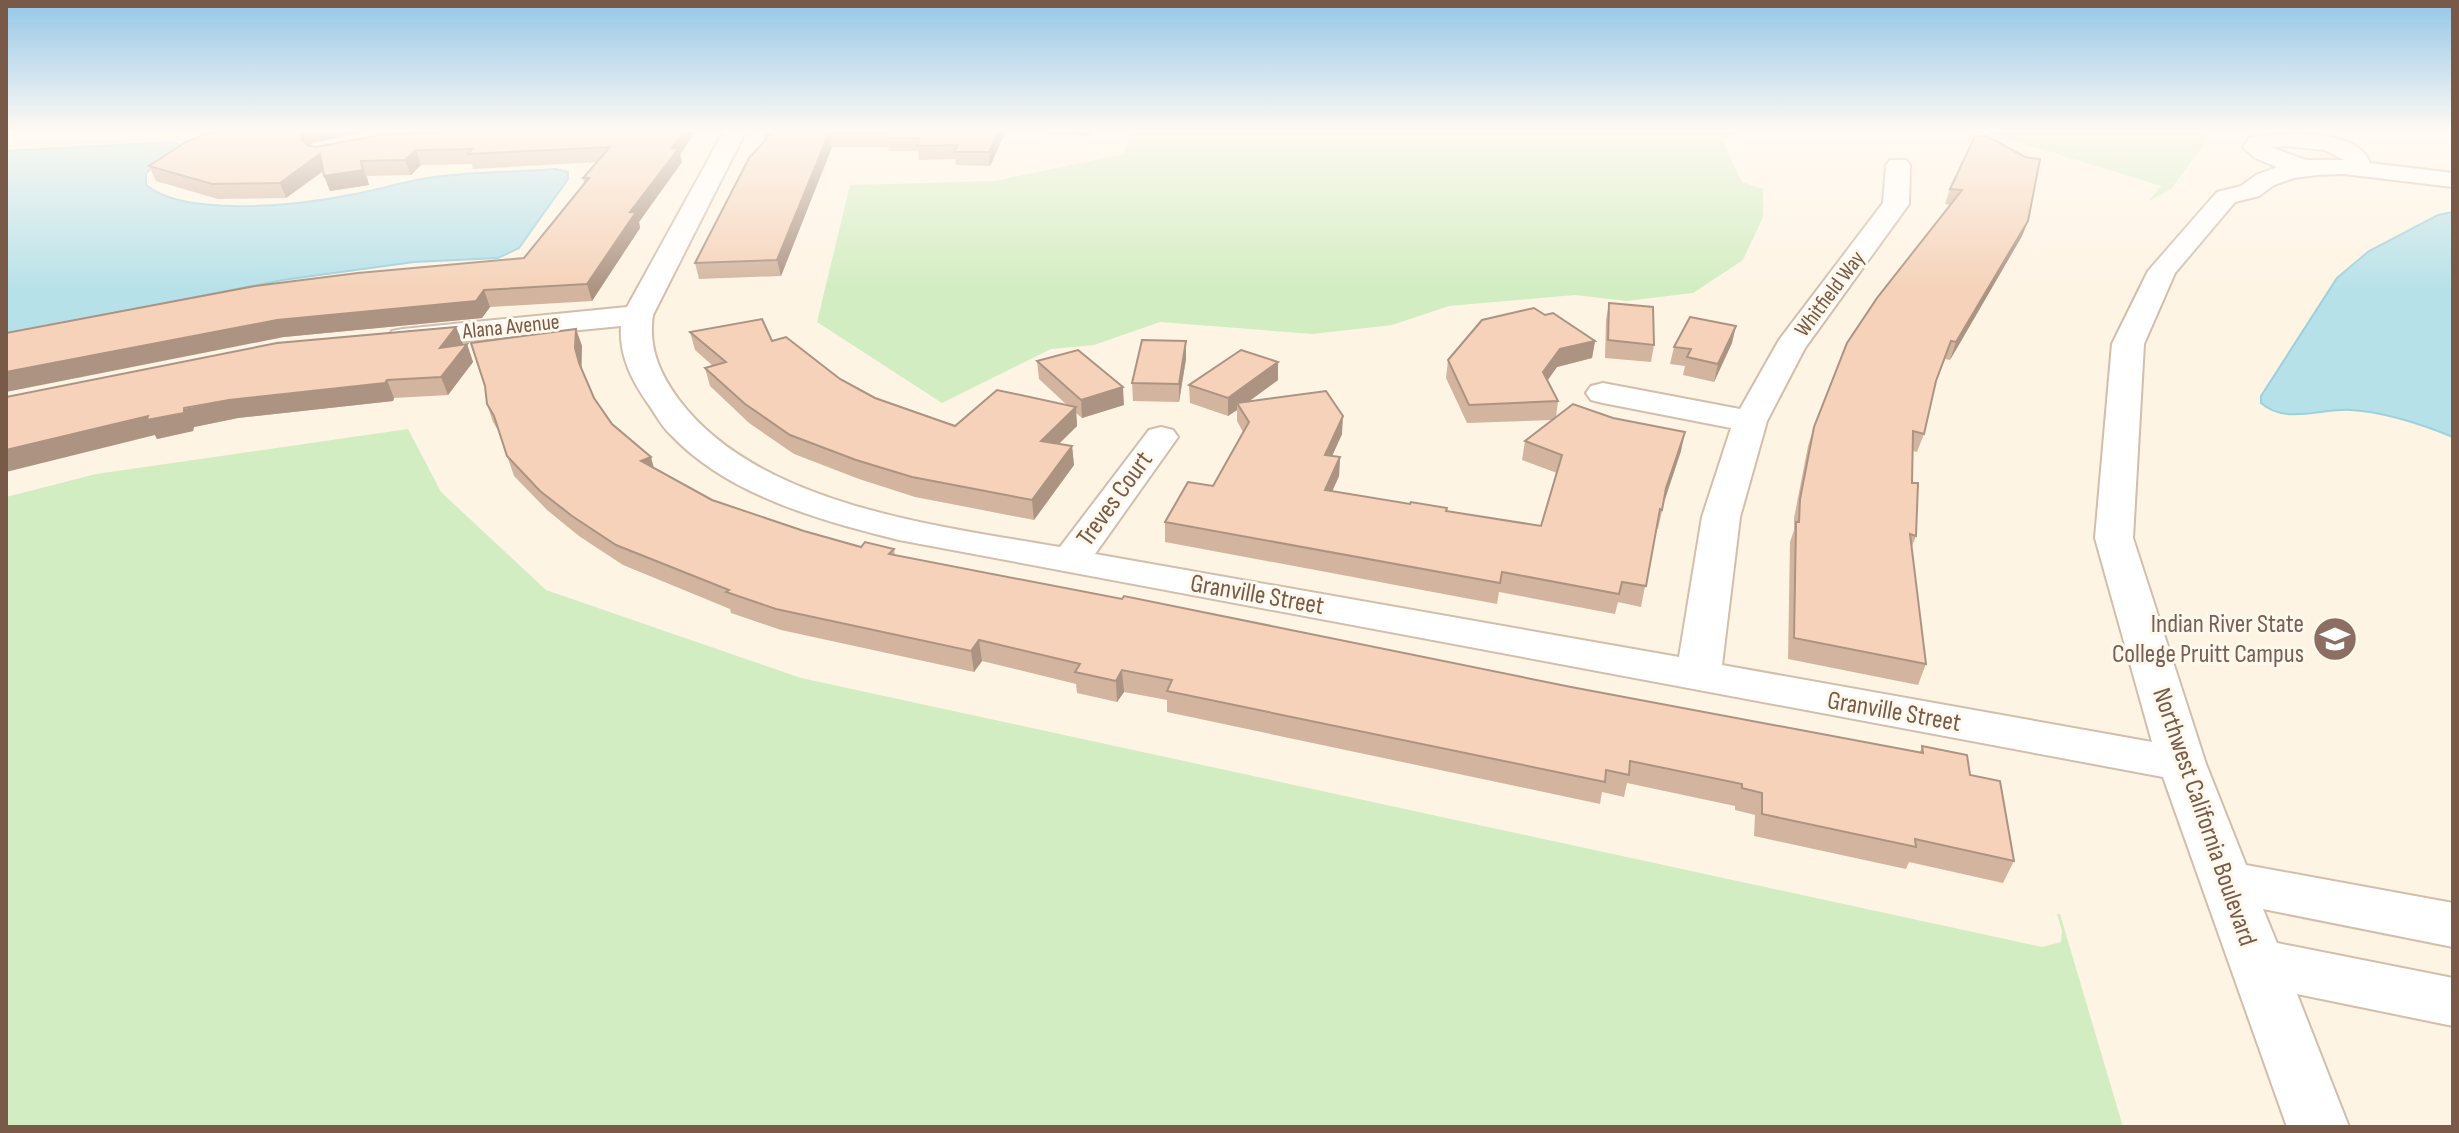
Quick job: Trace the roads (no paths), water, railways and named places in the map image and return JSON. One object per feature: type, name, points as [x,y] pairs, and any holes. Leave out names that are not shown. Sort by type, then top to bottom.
[{"type":"street","name":"Granville Street","points":[[707,184],[638,315],[634,335],[643,370],[661,405],[694,440],[756,479],[817,505],[897,528],[1070,561],[2182,764]]},
{"type":"street","name":"Whitfield Way","points":[[1698,676],[1721,517],[1750,421],[1790,347],[1896,204],[1897,184]]},
{"type":"street","name":"Northwest California Boulevard","points":[[2218,184],[2226,197]]},
{"type":"street","name":"Northwest California Boulevard","points":[[2260,184],[2250,191],[2226,197],[2162,271],[2128,344],[2114,538],[2182,764],[2318,1127]]},
{"type":"street","name":"Alana Avenue","points":[[377,340],[638,315]]},
{"type":"street","points":[[1603,393],[1750,421]]},
{"type":"street","name":"Treves Court","points":[[1070,561],[1161,437]]},
{"type":"street","points":[[2224,881],[2453,925]]},
{"type":"street","points":[[2255,962],[2453,1002]]},
{"type":"water","points":[[6,184],[146,184],[164,195],[188,202],[244,206],[329,199],[401,184],[565,184],[519,248],[498,258],[414,262],[283,280],[6,334]]},
{"type":"water","points":[[2453,212],[2453,437],[2377,413],[2340,410],[2281,413],[2261,403],[2261,396],[2337,278],[2369,251],[2438,215]]},
{"type":"place","name":"Indian River State College Pruitt Campus","points":[[2335,639]]}]
